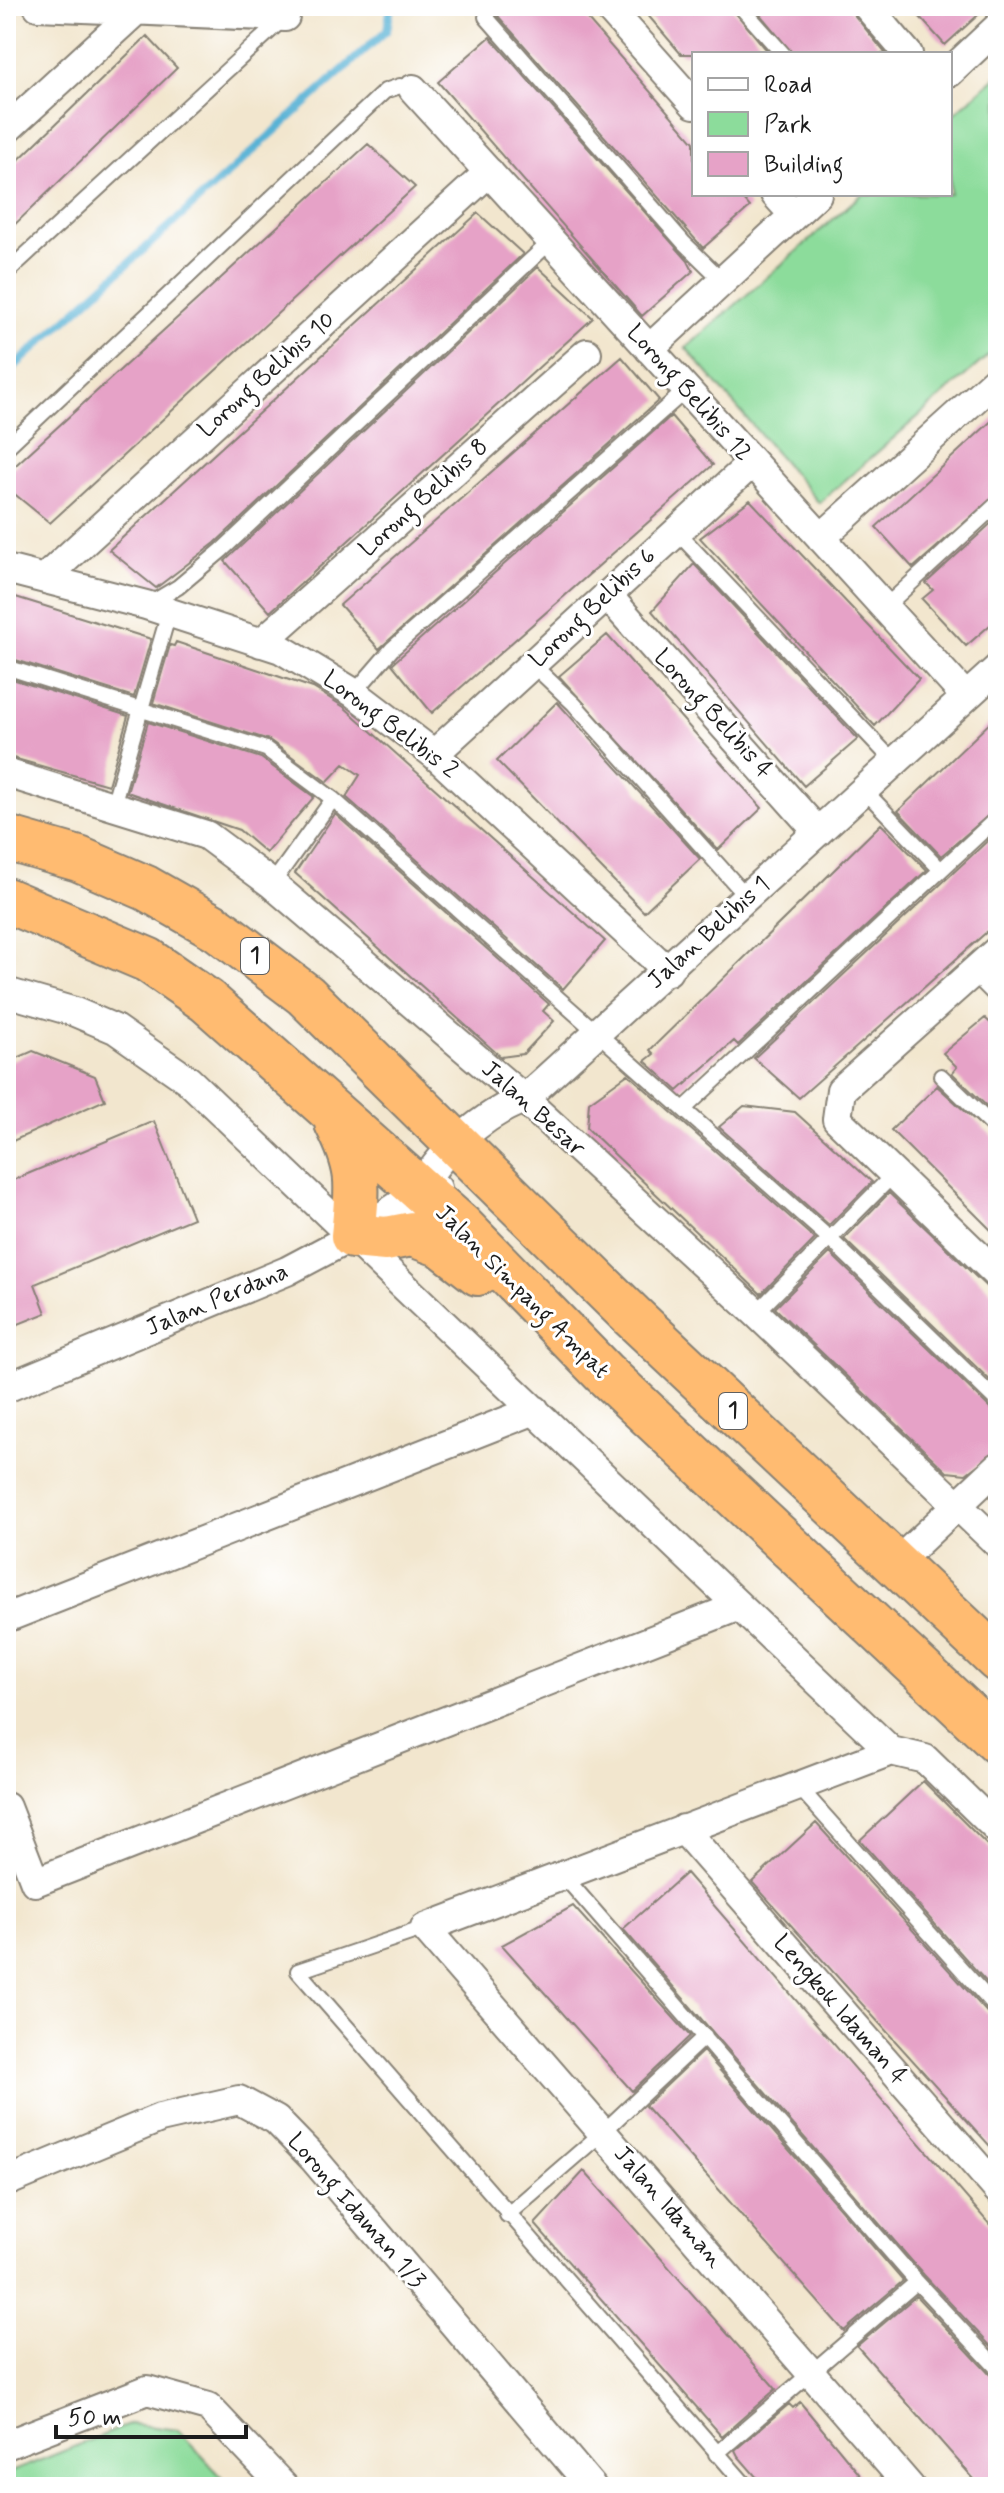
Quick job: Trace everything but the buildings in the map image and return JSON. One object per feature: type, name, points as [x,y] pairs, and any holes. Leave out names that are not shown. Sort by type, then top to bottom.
[{"type":"highway","name":"1","points":[[6,838],[79,859],[146,888],[218,929],[305,995],[464,1152],[998,1660]]},
{"type":"highway","name":"Jalan Simpang Ampat","points":[[6,900],[148,960],[207,1001],[461,1226],[604,1373],[998,1742]]},
{"type":"highway","points":[[328,1107],[354,1156],[358,1182],[353,1236],[386,1239],[412,1234],[442,1245],[604,1373]]},
{"type":"street","points":[[38,6],[291,11]]},
{"type":"street","points":[[607,6],[692,102]]},
{"type":"street","points":[[867,6],[906,52]]},
{"type":"street","points":[[6,130],[137,10]]},
{"type":"street","points":[[952,70],[998,27]]},
{"type":"street","name":"Lorong Belibis 12","points":[[413,89],[966,697]]},
{"type":"street","name":"Lorong Belibis 10","points":[[45,578],[489,172]]},
{"type":"street","points":[[777,196],[794,215]]},
{"type":"street","points":[[649,349],[815,196]]},
{"type":"street","name":"Lorong Belibis 8","points":[[261,643],[587,353]]},
{"type":"street","points":[[821,538],[998,378]]},
{"type":"street","name":"Lorong Belibis 6","points":[[434,754],[752,463]]},
{"type":"street","name":"Lorong Belibis 2","points":[[6,569],[158,609],[281,649],[354,693],[434,754],[668,971]]},
{"type":"street","name":"Lorong Belibis 4","points":[[607,595],[818,832]]},
{"type":"street","name":"Jalan Belibis 1","points":[[419,1192],[427,1174],[464,1152],[502,1107],[524,1099],[998,668]]},
{"type":"street","name":"Jalan Besar","points":[[6,773],[206,835],[272,884],[524,1099],[756,1313],[998,1544]]},
{"type":"street","points":[[991,969],[841,1090],[837,1119],[998,1275]]},
{"type":"street","points":[[6,992],[102,1023],[158,1057],[188,1080],[891,1751],[925,1759],[998,1830]]},
{"type":"street","name":"Jalan Perdana","points":[[6,1388],[287,1271],[353,1236],[419,1192]]},
{"type":"street","points":[[6,1618],[535,1410]]},
{"type":"street","points":[[895,1564],[998,1467]]},
{"type":"street","points":[[6,1807],[35,1882],[739,1606]]},
{"type":"street","points":[[425,1928],[891,1751]]},
{"type":"street","name":"Lengkok Idaman 4","points":[[683,1829],[998,2190]]},
{"type":"street","name":"Jalan Idaman","points":[[425,1928],[910,2487]]},
{"type":"street","name":"Lorong Idaman 1/3","points":[[6,2182],[160,2118],[239,2100],[276,2120],[313,2158],[592,2487]]},
{"type":"street","points":[[6,2445],[147,2390],[181,2396],[208,2407],[284,2487]]},
{"type":"lane","points":[[740,6],[781,52]]},
{"type":"lane","points":[[6,273],[291,11]]},
{"type":"lane","points":[[486,17],[684,243],[723,281]]},
{"type":"lane","points":[[6,448],[385,91],[400,86],[413,89]]},
{"type":"lane","points":[[113,805],[140,711],[158,609],[551,241]]},
{"type":"lane","points":[[354,693],[392,649],[686,390]]},
{"type":"lane","points":[[884,608],[998,503]]},
{"type":"lane","points":[[677,532],[893,761]]},
{"type":"lane","points":[[532,664],[574,704],[748,898]]},
{"type":"lane","points":[[6,667],[266,749],[333,799],[830,1239],[998,1402]]},
{"type":"lane","points":[[864,790],[941,870]]},
{"type":"lane","points":[[272,884],[333,799]]},
{"type":"lane","points":[[684,1109],[998,817]]},
{"type":"lane","points":[[941,1076],[998,1131]]},
{"type":"lane","points":[[756,1313],[894,1174]]},
{"type":"lane","points":[[798,1786],[998,2010]]},
{"type":"lane","points":[[563,1875],[917,2282],[998,2369]]},
{"type":"lane","points":[[425,1928],[298,1971],[507,2215],[747,2487]]},
{"type":"lane","points":[[507,2215],[603,2132],[705,2036]]},
{"type":"lane","points":[[716,2454],[917,2282]]},
{"type":"green space","points":[[998,75],[998,347],[819,503],[686,348],[860,196],[952,196],[952,115]]},
{"type":"green space","points":[[131,2424],[178,2430],[231,2487],[6,2487],[6,2474]]},
{"type":"waterway","points":[[6,374],[387,30],[391,6]]}]
